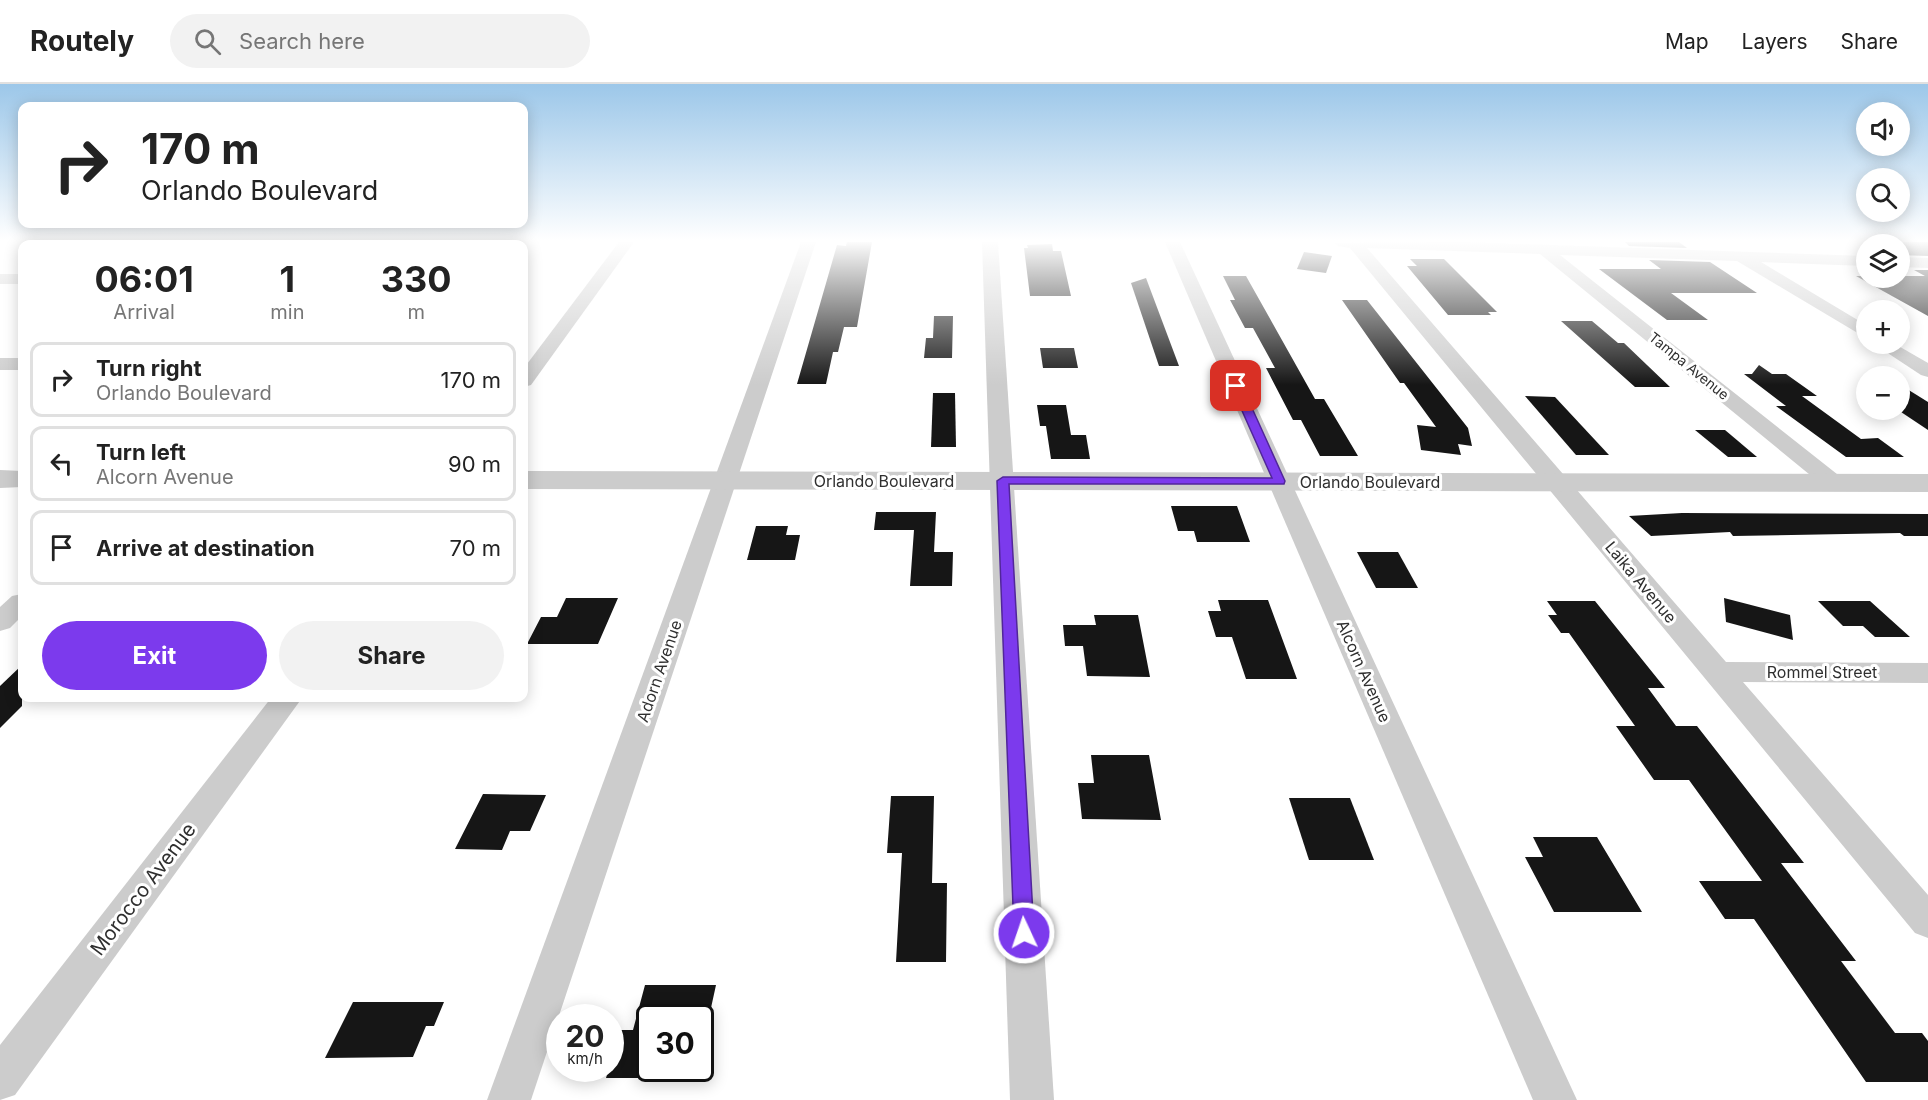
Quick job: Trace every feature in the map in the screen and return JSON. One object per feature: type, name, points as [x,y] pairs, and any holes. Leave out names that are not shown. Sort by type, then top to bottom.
[{"type":"street","points":[[528,376],[592,289]]},
{"type":"street","name":"Adorn Avenue","points":[[509,1100],[793,289]]},
{"type":"street","points":[[993,289],[1032,1100]]},
{"type":"street","name":"Alcorn Avenue","points":[[1193,289],[1555,1100]]},
{"type":"street","name":"Laika Avenue","points":[[1393,289],[1928,922]]},
{"type":"street","name":"Tampa Avenue","points":[[1593,289],[1834,483]]},
{"type":"street","points":[[1795,289],[1856,327]]},
{"type":"street","points":[[1910,349],[1928,351]]},
{"type":"street","points":[[1900,354],[1928,371]]},
{"type":"street","points":[[0,364],[18,364]]},
{"type":"street","points":[[0,479],[18,479]]},
{"type":"street","name":"Orlando Boulevard","points":[[528,480],[1928,483]]},
{"type":"street","points":[[0,622],[18,606]]},
{"type":"street","name":"Rommel Street","points":[[1717,672],[1928,673]]},
{"type":"street","name":"Morocco Avenue","points":[[0,1080],[284,702]]},
{"type":"building","points":[[824,289],[864,289],[857,327],[844,327],[838,352],[833,352],[826,384],[797,384]]},
{"type":"building","points":[[1029,289],[1070,289],[1071,296],[1030,296]]},
{"type":"building","points":[[1133,289],[1150,289],[1179,366],[1159,366]]},
{"type":"building","points":[[1230,289],[1254,289],[1315,399],[1324,399],[1358,456],[1320,456],[1301,420],[1293,420],[1266,368],[1275,368],[1253,328],[1245,328],[1230,300],[1235,300]]},
{"type":"building","points":[[1427,289],[1474,289],[1497,312],[1488,312],[1491,315],[1448,315]]},
{"type":"building","points":[[1626,289],[1752,289],[1757,293],[1671,293],[1708,320],[1667,320]]},
{"type":"building","points":[[1880,289],[1928,289],[1928,316],[1910,306],[1910,300],[1899,300]]},
{"type":"building","points":[[1342,300],[1367,300],[1468,428],[1472,446],[1458,444],[1461,455],[1421,450],[1417,425],[1436,427],[1404,383],[1400,383]]},
{"type":"building","points":[[934,316],[953,316],[952,358],[924,358],[926,338],[933,338]]},
{"type":"building","points":[[1561,321],[1592,321],[1618,343],[1624,343],[1670,387],[1635,387]]},
{"type":"building","points":[[1040,348],[1074,348],[1078,368],[1043,368]]},
{"type":"building","points":[[1759,365],[1772,374],[1786,374],[1817,396],[1802,396],[1861,439],[1878,438],[1904,457],[1846,457],[1776,406],[1786,406],[1744,374],[1752,374]]},
{"type":"building","points":[[1910,391],[1928,402],[1928,430],[1910,418]]},
{"type":"building","points":[[933,393],[955,393],[956,447],[931,447]]},
{"type":"building","points":[[1525,396],[1555,397],[1609,455],[1576,455]]},
{"type":"building","points":[[1037,405],[1066,405],[1071,435],[1086,435],[1090,459],[1051,459],[1046,426],[1040,426]]},
{"type":"building","points":[[1695,430],[1725,430],[1757,457],[1728,457]]},
{"type":"building","points":[[1171,506],[1237,506],[1250,542],[1197,542],[1194,531],[1178,531]]},
{"type":"building","points":[[876,512],[936,512],[934,552],[953,552],[952,586],[910,586],[914,530],[874,530]]},
{"type":"building","points":[[1682,513],[1928,514],[1928,536],[1904,536],[1900,533],[1733,536],[1730,532],[1651,536],[1629,516]]},
{"type":"building","points":[[756,526],[788,526],[786,535],[800,535],[795,560],[747,560]]},
{"type":"building","points":[[1357,552],[1398,552],[1418,588],[1376,588]]},
{"type":"building","points":[[566,598],[618,598],[598,644],[528,644],[541,617],[557,617]]},
{"type":"building","points":[[1724,598],[1790,615],[1793,640],[1726,622]]},
{"type":"building","points":[[1218,600],[1268,600],[1297,679],[1246,679],[1232,637],[1216,637],[1208,611],[1221,611]]},
{"type":"building","points":[[1547,601],[1595,601],[1665,688],[1648,688],[1676,726],[1697,726],[1804,863],[1781,863],[1856,961],[1841,961],[1895,1033],[1922,1033],[1928,1041],[1928,1082],[1866,1082],[1754,919],[1725,919],[1699,881],[1762,881],[1689,780],[1654,780],[1616,726],[1635,726],[1569,633],[1561,633],[1548,615],[1557,615]]},
{"type":"building","points":[[1818,601],[1870,601],[1910,637],[1875,637],[1863,626],[1843,626]]},
{"type":"building","points":[[1094,615],[1138,615],[1150,677],[1087,676],[1083,646],[1065,646],[1063,625],[1096,625]]},
{"type":"building","points":[[18,669],[18,702],[22,702],[22,706],[0,728],[0,686]]},
{"type":"building","points":[[1091,755],[1149,755],[1161,820],[1082,819],[1078,783],[1094,783]]},
{"type":"building","points":[[483,794],[546,795],[530,831],[510,831],[502,850],[455,849]]},
{"type":"building","points":[[891,796],[934,796],[932,883],[947,883],[946,962],[896,962],[902,853],[887,853]]},
{"type":"building","points":[[1289,798],[1350,798],[1374,860],[1309,860]]},
{"type":"building","points":[[1533,837],[1597,837],[1642,912],[1554,912],[1525,857],[1543,857]]},
{"type":"building","points":[[645,985],[716,985],[712,1004],[640,1004]]},
{"type":"building","points":[[353,1002],[444,1002],[434,1026],[426,1026],[413,1057],[325,1058]]},
{"type":"building","points":[[636,1019],[636,1078],[624,1078],[624,1030],[633,1030]]},
{"type":"route","points":[[1024,933],[1003,481],[1280,481],[1236,386]]}]
